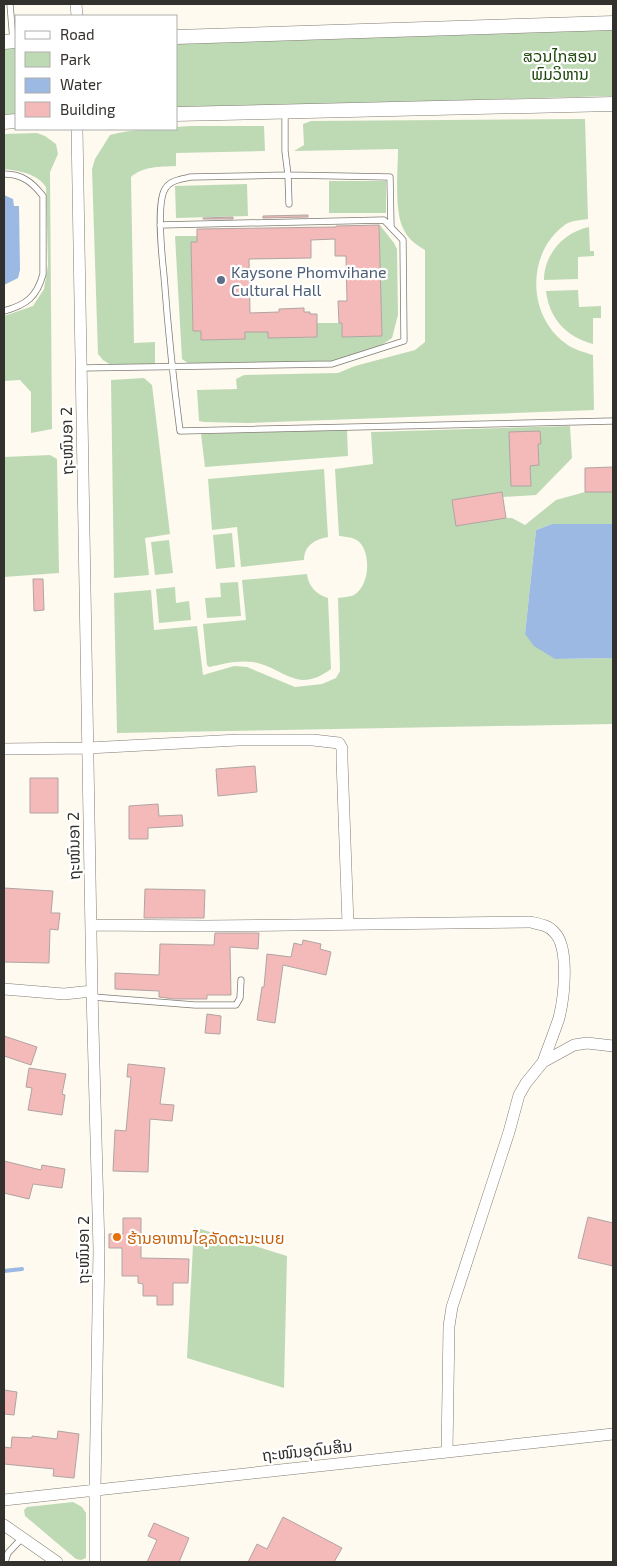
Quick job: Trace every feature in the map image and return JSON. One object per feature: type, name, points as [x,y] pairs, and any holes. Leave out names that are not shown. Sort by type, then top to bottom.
[{"type":"street","points":[[178,37],[613,23]]},
{"type":"street","points":[[178,114],[613,104]]},
{"type":"street","name":"ຖະໜົນອາ 2","points":[[77,130],[92,994],[99,1249],[95,1562]]},
{"type":"street","points":[[4,749],[88,748],[238,740],[313,740],[339,743],[342,748],[348,924]]},
{"type":"street","points":[[91,925],[206,926],[530,922],[546,926],[560,938],[563,948],[564,965],[562,1003],[558,1019],[542,1062],[519,1095],[452,1308],[449,1326],[447,1452]]},
{"type":"street","points":[[4,989],[64,994],[92,994]]},
{"type":"street","points":[[542,1062],[574,1045],[587,1042],[613,1046]]},
{"type":"street","name":"ຖະໜົນອຸດົມສິນ","points":[[4,1500],[613,1434]]},
{"type":"street","points":[[4,1525],[57,1562]]},
{"type":"lane","points":[[10,4],[11,41]]},
{"type":"lane","points":[[284,112],[284,151],[288,175],[289,204]]},
{"type":"lane","points":[[4,174],[26,178],[43,196],[43,274],[40,286],[33,297],[24,304],[4,311]]},
{"type":"lane","points":[[391,227],[390,177],[191,176],[166,186],[163,192],[160,225],[171,367],[180,431],[613,421]]},
{"type":"lane","points":[[81,368],[332,364],[404,341],[403,240],[384,220],[160,225]]},
{"type":"lane","points":[[92,994],[195,1006],[236,1006],[240,998],[241,980]]},
{"type":"lane","points":[[5,1562],[8,1553],[22,1538]]},
{"type":"green space","name":"ສວນໄກສອນ ພົມວິຫານ","points":[[613,29],[613,96],[178,109],[178,42]]},
{"type":"green space","points":[[15,47],[15,114],[4,115],[4,48]]},
{"type":"green space","points":[[585,119],[588,219],[568,223],[553,236],[544,250],[538,267],[536,284],[538,300],[544,317],[552,331],[568,345],[593,355],[594,410],[247,423],[199,421],[197,390],[237,389],[236,379],[244,375],[338,373],[355,366],[415,350],[425,342],[425,250],[409,238],[400,220],[397,201],[398,149],[294,151],[304,145],[303,124],[311,121]]},
{"type":"green space","points":[[264,126],[265,151],[176,153],[176,166],[146,169],[131,177],[134,343],[155,342],[155,365],[111,365],[98,354],[92,169],[95,159],[110,135],[135,130],[178,130],[178,127]]},
{"type":"green space","points":[[37,133],[56,144],[58,154],[50,172],[52,429],[31,433],[31,392],[20,380],[4,381],[4,316],[33,306],[44,289],[48,265],[46,187],[33,176],[4,169],[4,134]]},
{"type":"green space","points":[[329,181],[386,181],[386,213],[329,213]]},
{"type":"green space","points":[[247,184],[248,216],[176,218],[175,186]]},
{"type":"green space","points":[[379,224],[397,249],[398,315],[392,338],[380,346],[335,361],[189,364],[182,359],[175,236],[197,236],[197,242],[191,243],[193,331],[201,331],[201,340],[245,339],[245,332],[252,332],[268,324],[268,338],[317,337],[317,323],[342,323],[342,337],[382,336]]},
{"type":"green space","points":[[589,227],[590,251],[594,251],[594,256],[578,257],[578,279],[544,280],[548,261],[557,246],[571,234]]},
{"type":"green space","points":[[578,290],[579,307],[601,306],[601,318],[593,318],[593,344],[575,337],[560,325],[551,310],[546,291]]},
{"type":"green space","points":[[144,378],[152,385],[170,534],[145,538],[149,575],[114,578],[111,380]]},
{"type":"green space","points":[[570,426],[572,458],[536,495],[503,497],[502,493],[456,526],[506,518],[512,518],[525,525],[556,500],[585,492],[613,492],[613,524],[552,524],[536,530],[525,634],[555,659],[613,658],[613,724],[117,733],[114,593],[151,590],[154,630],[197,626],[203,675],[234,666],[247,667],[295,687],[322,684],[336,678],[340,671],[338,598],[352,596],[359,591],[367,571],[366,556],[361,544],[354,539],[339,536],[335,469],[373,464],[371,432]]},
{"type":"green space","points":[[347,430],[348,456],[205,467],[201,434]]},
{"type":"green space","points":[[50,455],[57,459],[59,573],[4,577],[4,457]]},
{"type":"green space","points":[[324,469],[328,537],[319,539],[311,544],[304,555],[304,560],[241,567],[237,527],[212,530],[208,479]]},
{"type":"green space","points":[[232,533],[235,567],[216,569],[213,535]]},
{"type":"green space","points":[[169,540],[173,573],[155,575],[151,542]]},
{"type":"green space","points":[[307,574],[309,582],[314,589],[320,595],[328,598],[331,669],[308,680],[299,680],[252,662],[235,662],[209,667],[207,665],[203,624],[246,620],[242,580]]},
{"type":"green space","points":[[238,582],[241,616],[207,618],[205,598],[221,597],[220,583]]},
{"type":"green space","points":[[175,587],[176,603],[189,601],[191,620],[159,623],[156,589]]},
{"type":"green space","points":[[194,1227],[287,1256],[284,1388],[187,1358]]},
{"type":"green space","points":[[73,1502],[82,1507],[86,1513],[86,1558],[81,1560],[76,1559],[25,1516],[24,1510],[27,1507]]},
{"type":"water","points":[[4,195],[13,199],[14,206],[19,206],[20,270],[18,278],[4,285]]},
{"type":"water","points":[[552,524],[613,524],[613,658],[555,659],[534,646],[525,634],[536,530]]},
{"type":"building","points":[[308,215],[308,217],[263,218],[263,216]]},
{"type":"building","points":[[233,217],[233,219],[203,219],[203,218]]},
{"type":"building","name":"Kaysone Phomvihane Cultural Hall","points":[[379,225],[382,336],[342,337],[342,323],[339,323],[338,301],[347,301],[346,256],[335,256],[335,239],[311,240],[311,258],[249,259],[250,313],[279,312],[279,309],[304,308],[304,312],[317,314],[317,337],[268,338],[268,332],[245,332],[245,339],[201,340],[201,331],[193,331],[191,242],[197,242],[197,229]]},
{"type":"building","points":[[540,431],[541,444],[538,444],[539,465],[530,466],[531,486],[511,486],[509,432]]},
{"type":"building","points":[[613,467],[613,492],[585,492],[585,468]]},
{"type":"building","points":[[502,492],[506,518],[456,526],[452,500]]},
{"type":"building","points":[[33,579],[43,579],[44,610],[34,611]]},
{"type":"building","points":[[255,766],[257,792],[218,796],[216,769]]},
{"type":"building","points":[[30,778],[58,778],[58,813],[30,813]]},
{"type":"building","points":[[158,804],[159,816],[182,815],[183,826],[148,828],[148,839],[129,839],[129,806]]},
{"type":"building","points":[[4,888],[53,891],[51,913],[60,913],[58,930],[50,929],[49,963],[4,962]]},
{"type":"building","points":[[145,889],[205,890],[204,918],[144,918]]},
{"type":"building","points":[[215,933],[259,933],[258,949],[230,947],[231,995],[207,995],[207,999],[174,999],[159,997],[159,991],[115,989],[115,973],[159,975],[160,944],[214,945]]},
{"type":"building","points":[[303,940],[321,944],[320,949],[331,952],[326,975],[283,965],[275,1023],[257,1020],[262,987],[264,987],[267,954],[291,957],[294,943],[302,945]]},
{"type":"building","points":[[207,1014],[221,1016],[220,1034],[205,1033]]},
{"type":"building","points":[[4,1036],[37,1047],[31,1065],[4,1056]]},
{"type":"building","points":[[128,1064],[165,1068],[160,1104],[174,1105],[172,1121],[150,1119],[148,1172],[113,1171],[115,1130],[126,1131],[131,1077],[127,1077]]},
{"type":"building","points":[[29,1068],[66,1074],[62,1094],[65,1095],[62,1115],[28,1110],[32,1088],[26,1087]]},
{"type":"building","points":[[4,1161],[41,1170],[42,1165],[65,1169],[62,1188],[33,1184],[29,1199],[4,1193]]},
{"type":"building","points":[[588,1217],[613,1223],[613,1266],[578,1258]]},
{"type":"building","points":[[123,1218],[141,1218],[141,1258],[189,1259],[188,1283],[173,1283],[173,1305],[157,1305],[157,1296],[143,1296],[143,1284],[138,1283],[138,1276],[122,1276],[122,1248],[109,1248],[109,1234],[123,1234]]},
{"type":"building","points":[[4,1390],[17,1392],[14,1415],[4,1414]]},
{"type":"building","points":[[58,1431],[79,1434],[74,1478],[53,1476],[54,1469],[4,1464],[4,1447],[11,1448],[12,1437],[32,1438],[32,1436],[57,1439]]},
{"type":"building","points":[[283,1517],[342,1548],[334,1562],[248,1562],[257,1544],[267,1549]]},
{"type":"building","points":[[154,1523],[189,1538],[179,1562],[147,1562],[157,1540],[148,1536]]},
{"type":"waterway","points":[[4,1271],[22,1269]]},
{"type":"place","name":"Kaysone Phomvihane Cultural Hall","points":[[221,280]]},
{"type":"place","name":"ຮ້ານອາຫານໄຊລັດຕະນະເບຍ","points":[[117,1237]]}]
